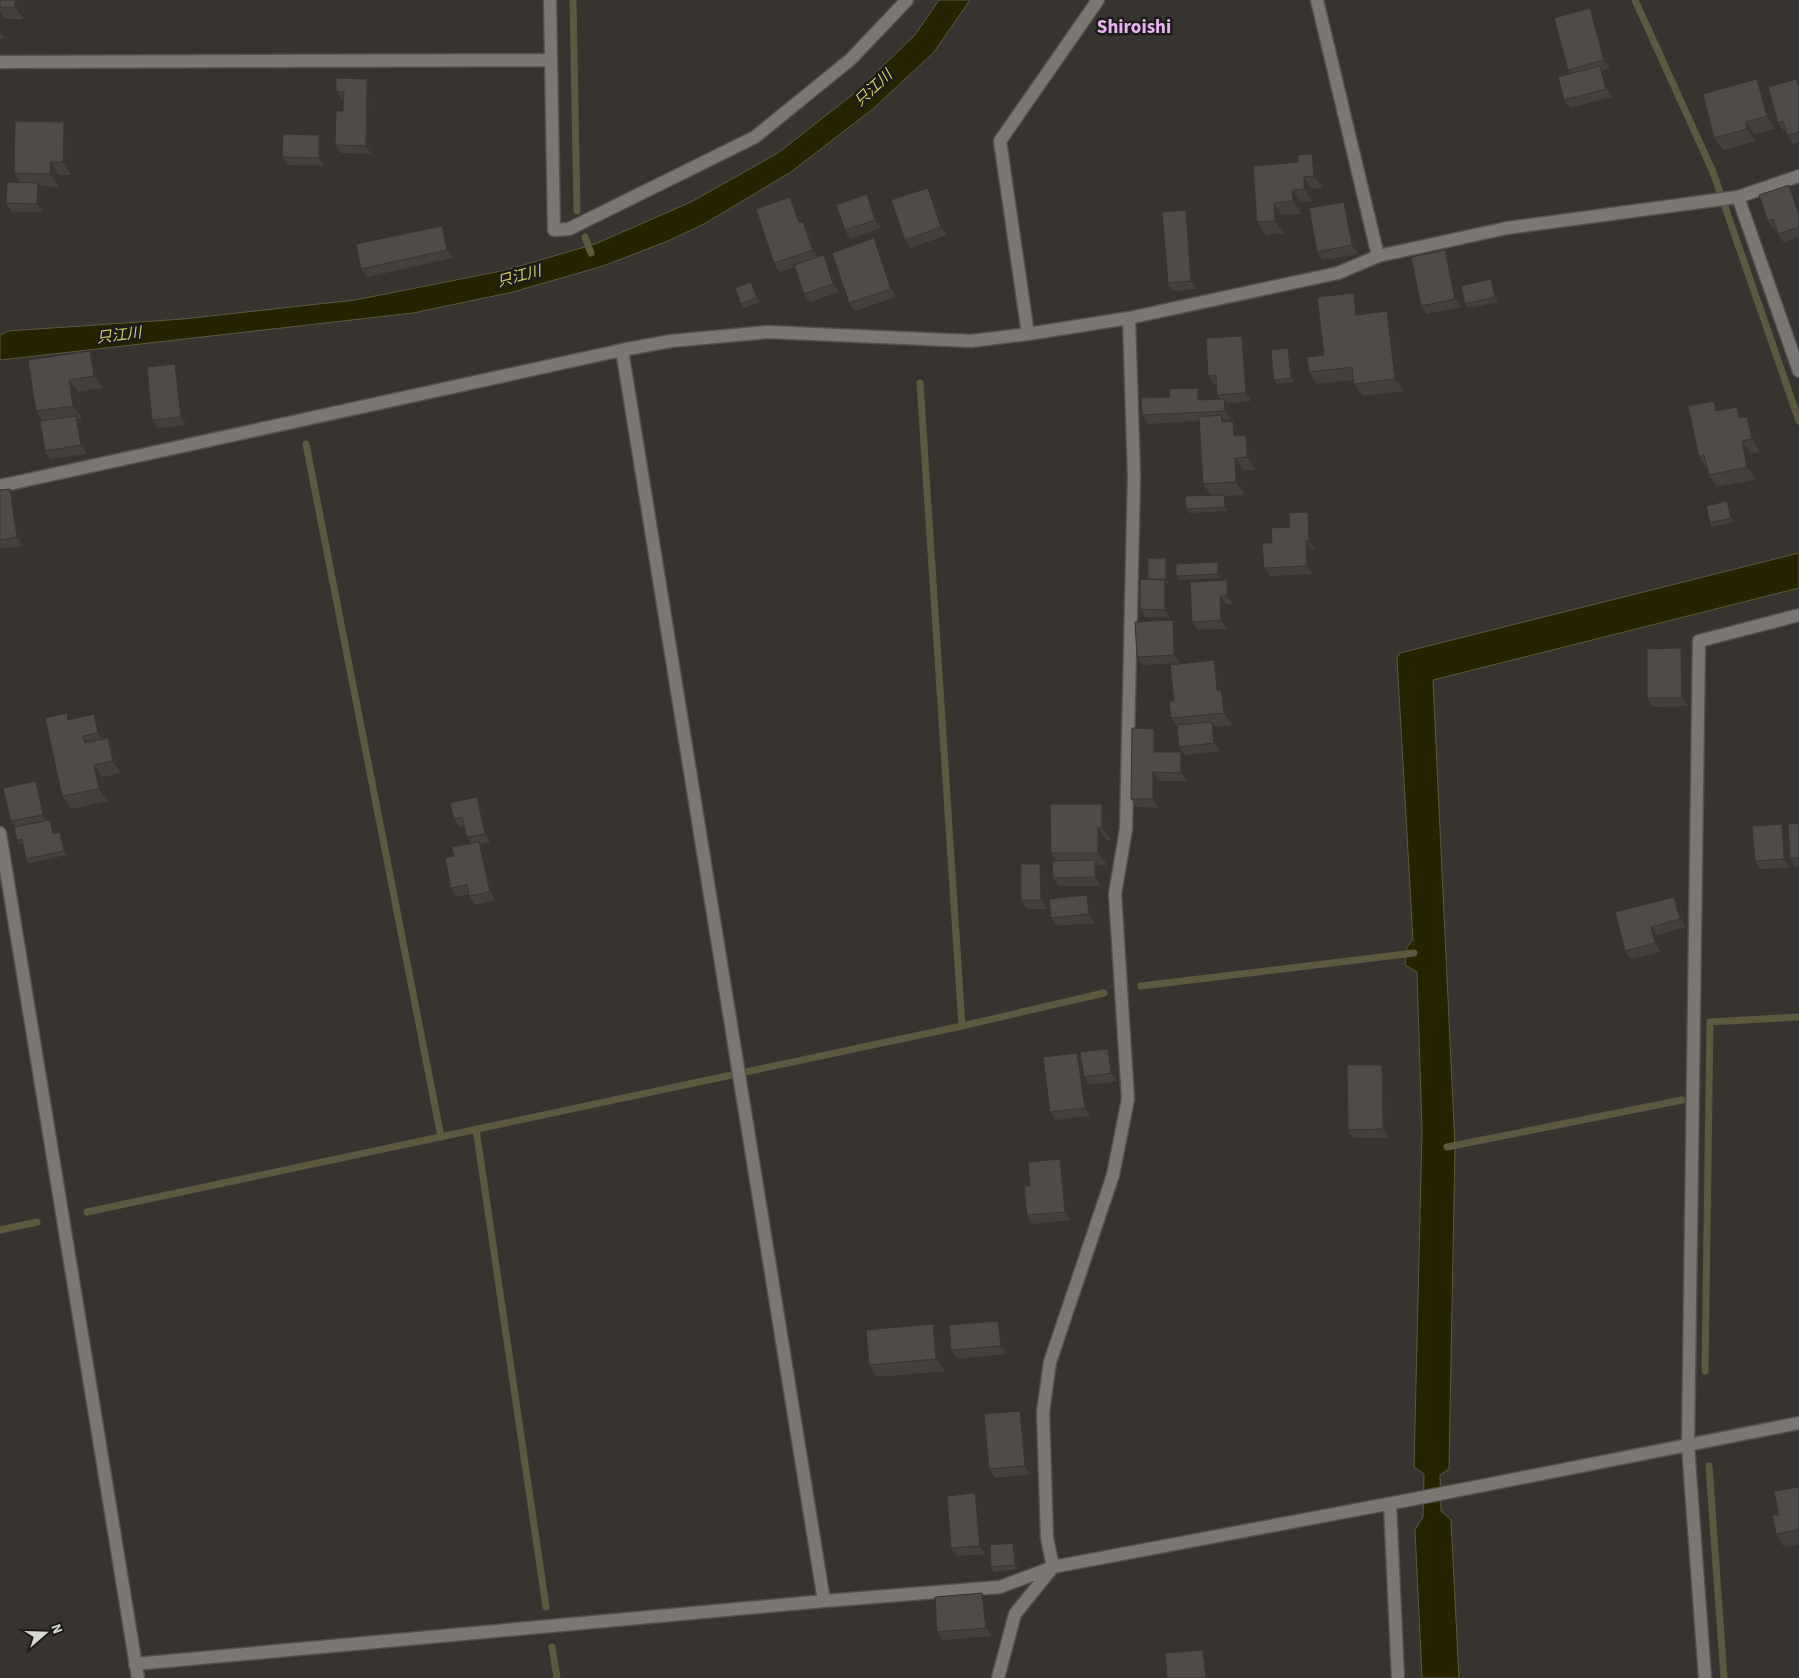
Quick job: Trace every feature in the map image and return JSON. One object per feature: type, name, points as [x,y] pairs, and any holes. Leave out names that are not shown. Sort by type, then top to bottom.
[{"type":"street","points":[[550,0],[554,230],[569,229],[755,137],[851,58],[908,0]]},
{"type":"street","points":[[1028,334],[1000,141],[1098,0]]},
{"type":"street","points":[[1317,0],[1378,256]]},
{"type":"street","points":[[0,62],[551,60]]},
{"type":"street","points":[[0,486],[622,350],[671,342],[768,332],[971,341],[1028,334],[1129,318],[1338,273],[1378,256],[1507,228],[1735,197],[1799,176]]},
{"type":"street","points":[[1735,197],[1798,368]]},
{"type":"street","points":[[1053,1567],[1047,1538],[1043,1412],[1050,1362],[1113,1175],[1128,1099],[1115,894],[1126,829],[1134,476],[1129,318]]},
{"type":"street","points":[[622,350],[824,1600]]},
{"type":"street","points":[[1705,1678],[1688,1446],[1699,641],[1799,615]]},
{"type":"street","points":[[0,833],[138,1678]]},
{"type":"street","points":[[135,1664],[824,1600],[1000,1587],[1053,1567],[1390,1504],[1799,1423]]},
{"type":"street","points":[[1390,1504],[1398,1678]]},
{"type":"street","points":[[998,1678],[1015,1614],[1053,1567]]},
{"type":"water","name":"只江川","points":[[939,0],[970,0],[934,52],[874,108],[791,172],[704,224],[668,241],[603,266],[513,292],[413,313],[0,360],[0,335],[8,331],[183,319],[355,300],[506,270],[595,244],[691,202],[778,153],[856,92],[915,35]]},
{"type":"water","points":[[1799,553],[1799,588],[1433,680],[1455,1147],[1449,1469],[1440,1475],[1441,1511],[1451,1520],[1459,1678],[1422,1678],[1415,1530],[1423,1517],[1424,1474],[1414,1467],[1422,1131],[1417,972],[1405,965],[1407,947],[1413,940],[1397,658],[1400,653]]},
{"type":"building","points":[[0,0],[15,0],[15,7],[0,7]]},
{"type":"building","points":[[1590,8],[1604,60],[1568,70],[1554,18]]},
{"type":"building","points":[[1600,66],[1606,89],[1564,100],[1558,77]]},
{"type":"building","points":[[336,78],[367,79],[366,146],[335,145],[336,111],[343,111],[344,92],[336,91]]},
{"type":"building","points":[[1757,79],[1767,116],[1746,122],[1747,129],[1714,138],[1703,94]]},
{"type":"building","points":[[1797,79],[1799,87],[1799,132],[1787,135],[1783,121],[1778,123],[1768,87]]},
{"type":"building","points":[[15,121],[64,122],[63,162],[51,162],[50,174],[14,173]]},
{"type":"building","points":[[283,134],[319,135],[319,158],[282,157]]},
{"type":"building","points":[[1312,154],[1314,176],[1304,177],[1304,189],[1292,190],[1293,201],[1274,203],[1275,221],[1257,222],[1253,166],[1298,162],[1298,155]]},
{"type":"building","points":[[7,182],[38,183],[37,204],[6,203]]},
{"type":"building","points":[[1789,185],[1799,215],[1799,227],[1778,234],[1773,219],[1768,221],[1759,195]]},
{"type":"building","points":[[928,188],[941,227],[905,240],[891,200]]},
{"type":"building","points":[[867,194],[875,220],[845,230],[836,205]]},
{"type":"building","points":[[790,197],[799,223],[803,222],[813,250],[774,263],[756,209]]},
{"type":"building","points":[[1344,202],[1352,245],[1317,252],[1309,208]]},
{"type":"building","points":[[1186,210],[1191,281],[1168,283],[1162,212]]},
{"type":"building","points":[[442,226],[447,250],[361,269],[356,244]]},
{"type":"building","points":[[874,238],[891,289],[849,303],[832,253]]},
{"type":"building","points":[[1445,250],[1455,299],[1421,306],[1411,257]]},
{"type":"building","points":[[824,255],[833,284],[804,294],[794,265]]},
{"type":"building","points":[[1491,279],[1495,297],[1465,304],[1461,286]]},
{"type":"building","points":[[751,282],[757,298],[741,304],[735,288]]},
{"type":"building","points":[[1354,293],[1356,315],[1387,311],[1395,379],[1354,384],[1352,367],[1309,372],[1307,357],[1324,355],[1317,297]]},
{"type":"building","points":[[1242,336],[1246,393],[1217,395],[1216,375],[1208,376],[1206,338]]},
{"type":"building","points":[[1288,348],[1291,378],[1274,380],[1271,350]]},
{"type":"building","points":[[90,351],[94,376],[69,380],[73,406],[36,411],[28,360]]},
{"type":"building","points":[[175,364],[181,417],[152,420],[147,367]]},
{"type":"building","points":[[1198,388],[1198,400],[1224,399],[1225,411],[1142,415],[1141,398],[1170,397],[1169,389]]},
{"type":"building","points":[[1714,401],[1716,411],[1737,407],[1739,418],[1747,417],[1752,439],[1742,441],[1747,467],[1709,475],[1704,455],[1699,457],[1688,406]]},
{"type":"building","points":[[1221,415],[1222,422],[1233,421],[1234,436],[1246,435],[1247,457],[1235,458],[1236,482],[1203,484],[1199,417]]},
{"type":"building","points":[[76,416],[81,445],[45,451],[40,421]]},
{"type":"building","points":[[10,489],[17,537],[0,540],[0,490]]},
{"type":"building","points":[[1224,495],[1225,507],[1186,509],[1185,496]]},
{"type":"building","points":[[1727,501],[1731,518],[1710,523],[1706,506]]},
{"type":"building","points":[[1308,512],[1309,541],[1306,541],[1307,566],[1264,568],[1262,543],[1272,543],[1271,528],[1290,527],[1289,513]]},
{"type":"building","points":[[1148,558],[1166,558],[1166,579],[1148,579]]},
{"type":"building","points":[[1218,562],[1218,574],[1176,576],[1176,564]]},
{"type":"building","points":[[1140,579],[1165,580],[1165,610],[1140,609]]},
{"type":"building","points":[[1227,580],[1227,596],[1220,596],[1221,620],[1192,622],[1190,582]]},
{"type":"building","points":[[1173,620],[1174,655],[1137,657],[1135,622]]},
{"type":"building","points":[[1681,648],[1682,698],[1647,698],[1647,649]]},
{"type":"building","points":[[1214,660],[1217,690],[1221,690],[1224,713],[1171,718],[1169,701],[1174,701],[1170,665]]},
{"type":"building","points":[[67,713],[68,720],[94,714],[98,733],[83,736],[85,743],[108,738],[113,761],[94,765],[99,789],[62,796],[45,718]]},
{"type":"building","points":[[1212,722],[1214,743],[1179,747],[1177,725]]},
{"type":"building","points":[[1132,728],[1154,729],[1154,752],[1181,752],[1181,773],[1153,772],[1153,799],[1131,799]]},
{"type":"building","points":[[36,781],[43,815],[11,821],[3,788]]},
{"type":"building","points":[[477,797],[485,834],[467,837],[462,817],[454,819],[450,803]]},
{"type":"building","points":[[1050,804],[1102,804],[1102,828],[1098,828],[1098,853],[1051,853]]},
{"type":"building","points":[[50,820],[53,834],[60,832],[64,851],[26,859],[22,839],[17,840],[14,827]]},
{"type":"building","points":[[1799,823],[1799,858],[1790,859],[1788,824]]},
{"type":"building","points":[[1782,824],[1784,859],[1755,861],[1752,826]]},
{"type":"building","points":[[479,842],[490,892],[469,896],[467,885],[451,888],[445,858],[454,856],[452,847]]},
{"type":"building","points":[[1095,860],[1095,877],[1053,878],[1052,861]]},
{"type":"building","points":[[1021,864],[1040,864],[1041,900],[1021,900]]},
{"type":"building","points":[[1087,895],[1089,914],[1051,918],[1049,899]]},
{"type":"building","points":[[1674,897],[1680,919],[1651,927],[1655,943],[1625,951],[1615,912]]},
{"type":"building","points":[[1108,1049],[1111,1073],[1084,1077],[1080,1052]]},
{"type":"building","points":[[1077,1053],[1085,1108],[1050,1112],[1043,1057]]},
{"type":"building","points":[[1347,1065],[1382,1065],[1383,1129],[1348,1130]]},
{"type":"building","points":[[1060,1159],[1065,1212],[1027,1215],[1024,1186],[1030,1186],[1028,1162]]},
{"type":"building","points":[[998,1321],[1001,1346],[951,1350],[949,1325]]},
{"type":"building","points":[[933,1324],[936,1359],[869,1365],[866,1330]]},
{"type":"building","points":[[1020,1411],[1025,1466],[989,1469],[984,1414]]},
{"type":"building","points":[[1799,1487],[1799,1530],[1776,1534],[1772,1515],[1779,1515],[1774,1491]]},
{"type":"building","points":[[975,1493],[980,1546],[951,1548],[947,1496]]},
{"type":"building","points":[[1013,1543],[1015,1565],[991,1567],[990,1545]]},
{"type":"building","points":[[982,1593],[986,1628],[937,1632],[935,1597]]},
{"type":"building","points":[[1203,1650],[1206,1678],[1167,1678],[1165,1653]]},
{"type":"waterway","points":[[573,0],[577,211]]},
{"type":"waterway","points":[[1635,0],[1713,172],[1799,421]]},
{"type":"waterway","points":[[585,237],[591,253]]},
{"type":"waterway","points":[[920,383],[962,1026]]},
{"type":"waterway","points":[[306,444],[441,1137]]},
{"type":"waterway","points":[[1141,986],[1414,953]]},
{"type":"waterway","points":[[87,1212],[962,1026],[1104,993]]},
{"type":"waterway","points":[[1705,1371],[1710,1022],[1799,1017]]},
{"type":"waterway","points":[[1447,1147],[1682,1100]]},
{"type":"waterway","points":[[476,1129],[546,1607]]},
{"type":"waterway","points":[[0,1230],[37,1222]]},
{"type":"waterway","points":[[1709,1466],[1724,1678]]},
{"type":"waterway","points":[[552,1647],[557,1678]]},
{"type":"district","name":"Shiroishi","points":[[1134,26]]}]
